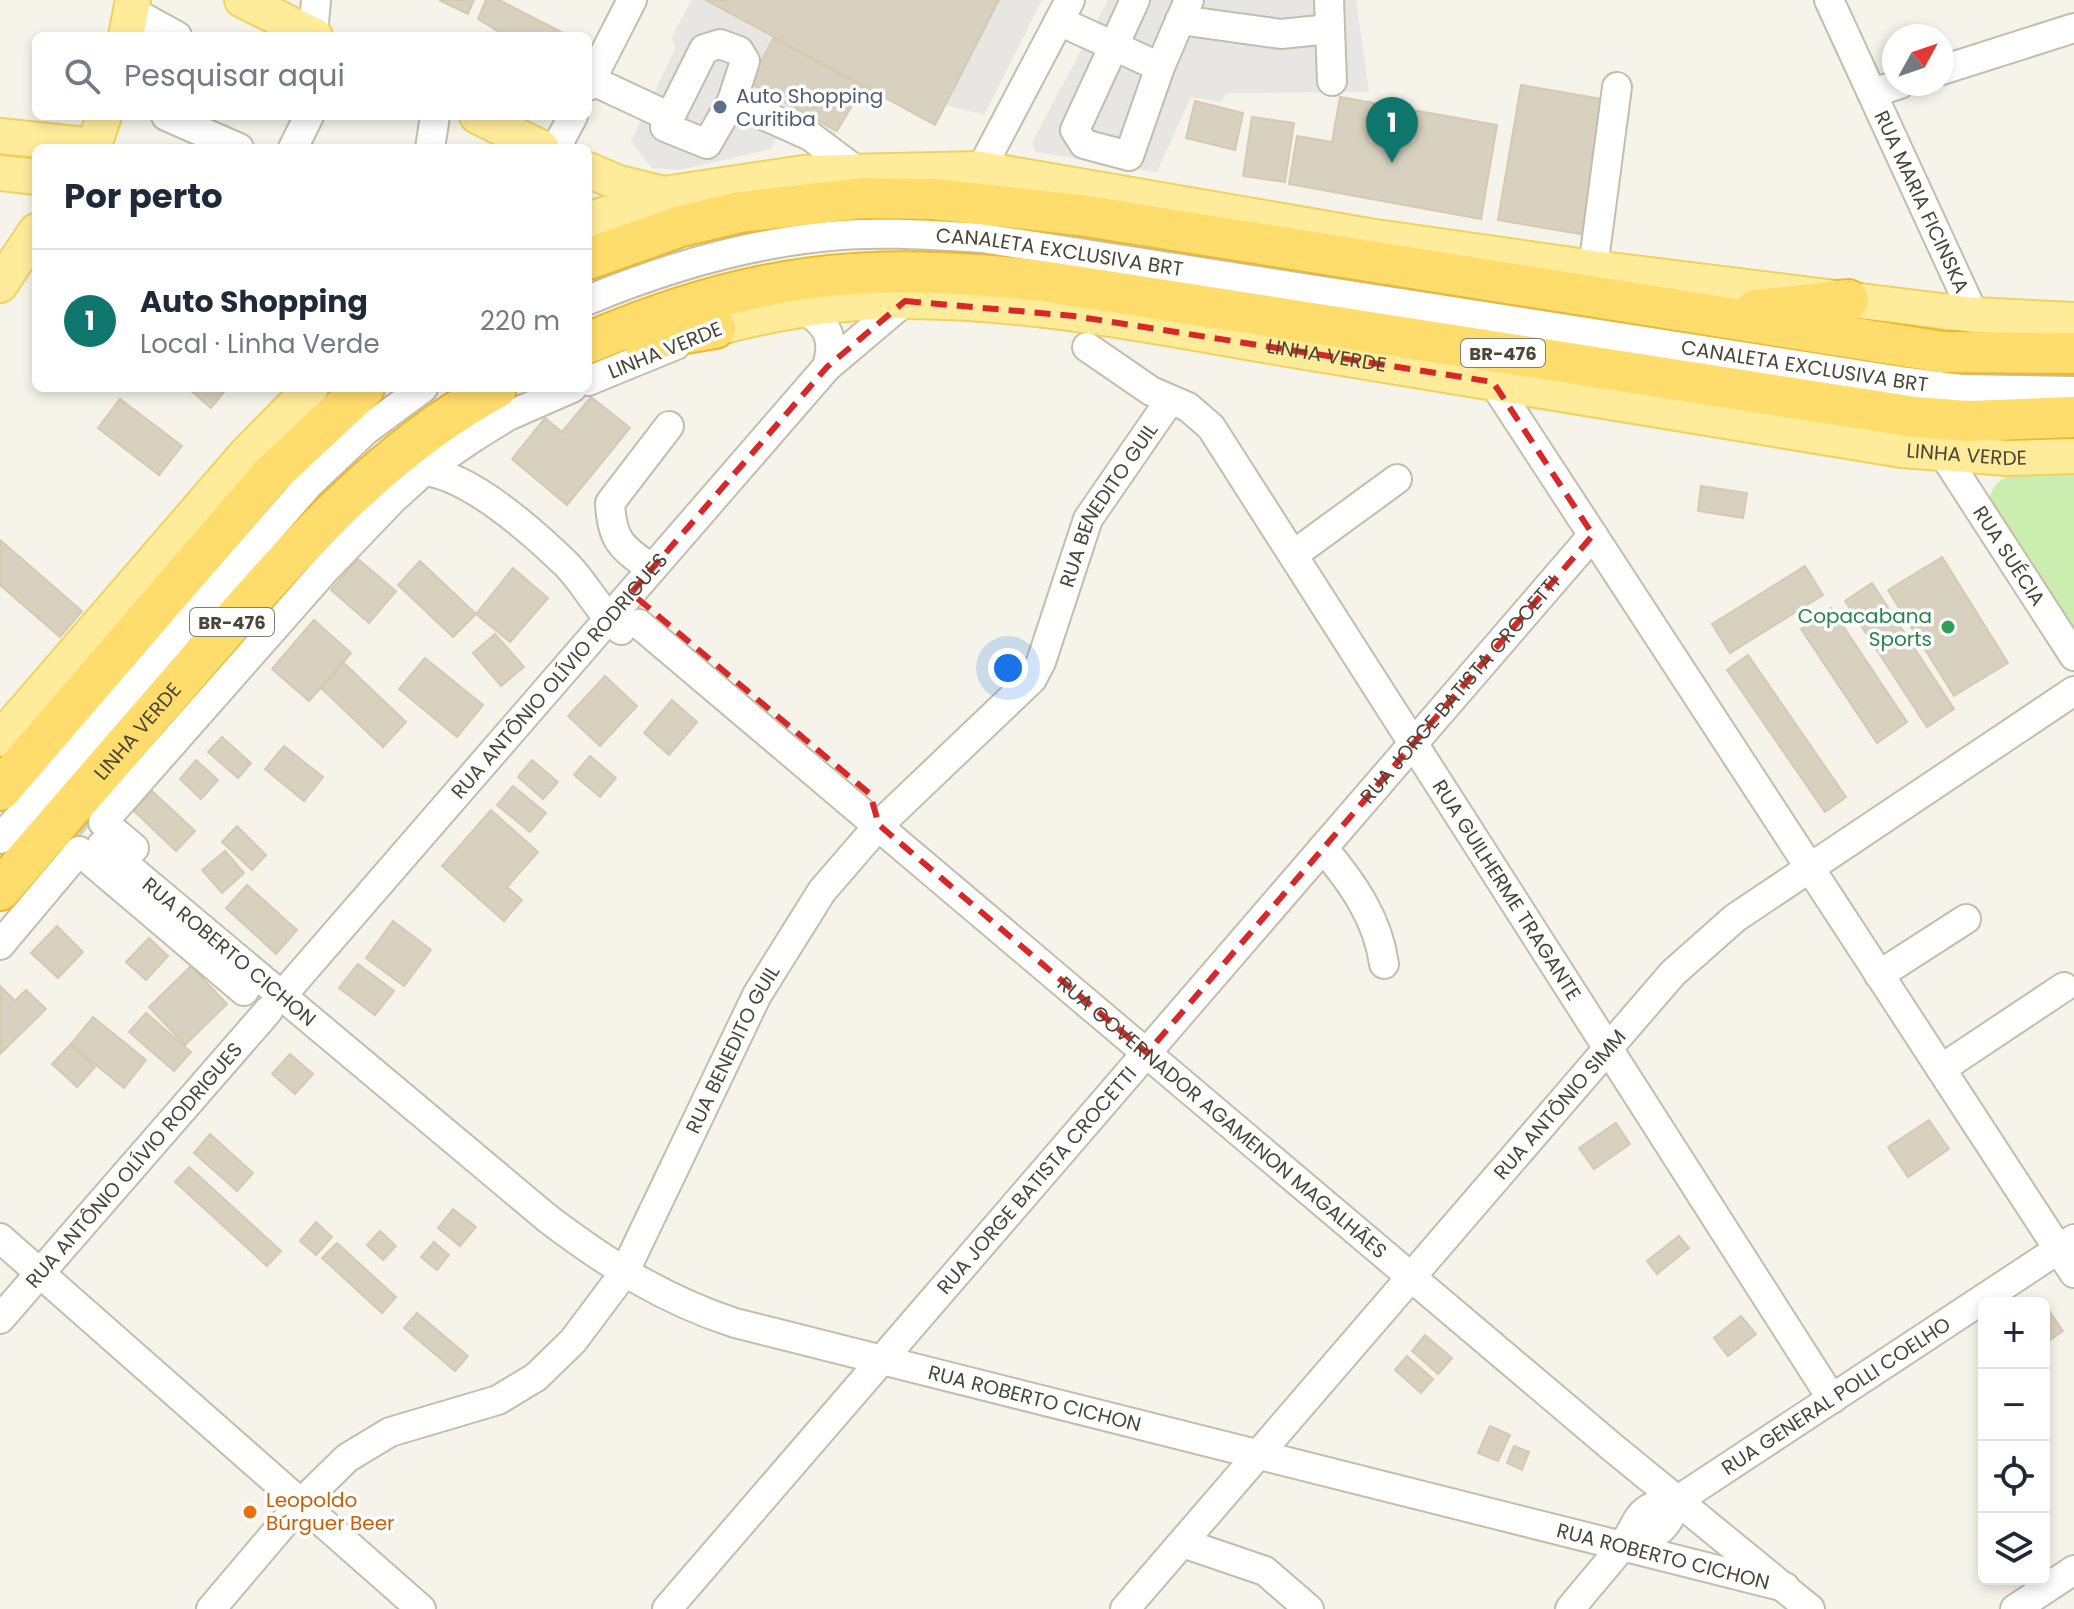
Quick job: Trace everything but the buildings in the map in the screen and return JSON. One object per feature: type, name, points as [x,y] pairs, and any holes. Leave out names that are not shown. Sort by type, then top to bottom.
[{"type":"highway","points":[[592,258],[681,226],[740,212],[863,198],[934,199],[1080,215],[1942,352],[2074,353]]},
{"type":"highway","name":"LINHA VERDE","points":[[592,341],[669,311],[768,282],[867,272],[933,271],[1055,283],[1915,417],[1968,421],[2074,417]]},
{"type":"highway","points":[[1706,315],[1848,300]]},
{"type":"highway","points":[[592,348],[715,328]]},
{"type":"highway","name":"BR-476","points":[[0,790],[271,475],[360,392]]},
{"type":"highway","name":"LINHA VERDE","points":[[0,890],[314,533],[424,435],[490,392]]},
{"type":"main road","points":[[242,0],[306,32]]},
{"type":"main road","points":[[485,120],[534,144]]},
{"type":"main road","points":[[0,136],[89,137]]},
{"type":"main road","points":[[592,219],[664,194],[804,173],[981,169],[1369,236],[1593,268],[1974,315],[2074,320]]},
{"type":"main road","points":[[592,172],[619,183],[664,194]]},
{"type":"main road","points":[[0,173],[32,177]]},
{"type":"main road","points":[[0,285],[32,237]]},
{"type":"main road","points":[[0,295],[32,264]]},
{"type":"main road","name":"LINHA VERDE","points":[[715,328],[805,310],[905,301],[1074,316],[1944,455],[2031,459],[2074,456]]},
{"type":"main road","points":[[5,730],[246,454],[307,392]]},
{"type":"street","points":[[314,32],[316,0]]},
{"type":"street","points":[[592,79],[632,0]]},
{"type":"street","points":[[1135,0],[1075,130],[1084,144],[1129,156],[1160,67],[1185,10],[1281,34],[1329,29]]},
{"type":"street","points":[[1329,0],[1332,81]]},
{"type":"street","name":"RUA MARIA FICINSKA","points":[[1829,0],[1974,315]]},
{"type":"street","points":[[981,169],[1064,11],[1114,46],[1160,67]]},
{"type":"street","points":[[126,21],[163,32]]},
{"type":"street","points":[[1954,66],[2074,28]]},
{"type":"street","points":[[720,44],[739,51],[745,61],[732,101],[707,144],[665,127],[670,117],[704,49],[720,44]]},
{"type":"street","points":[[592,84],[670,117]]},
{"type":"street","points":[[1593,268],[1617,87]]},
{"type":"street","points":[[1872,93],[1882,90]]},
{"type":"street","points":[[732,101],[810,136],[857,171]]},
{"type":"street","points":[[175,120],[230,144]]},
{"type":"street","points":[[431,144],[434,120]]},
{"type":"street","points":[[558,144],[571,120]]},
{"type":"street","points":[[0,157],[32,161]]},
{"type":"street","name":"CANALETA EXCLUSIVA BRT","points":[[592,298],[665,270],[745,249],[829,236],[899,233],[982,238],[1083,251],[1960,389],[2074,391]]},
{"type":"street","name":"RUA ANTÔNIO OLÍVIO RODRIGUES","points":[[292,984],[827,367],[905,301]]},
{"type":"street","name":"CANALETA EXCLUSIVA BRT","points":[[1536,324],[1626,303]]},
{"type":"street","points":[[805,310],[828,330],[831,340],[827,367]]},
{"type":"street","name":"LINHA VERDE","points":[[592,379],[715,328]]},
{"type":"street","name":"RUA GUILHERME TRAGANTE","points":[[1087,347],[1138,383],[1188,407],[1211,427],[1832,1399]]},
{"type":"street","points":[[1493,382],[1941,1069],[2069,1254]]},
{"type":"street","points":[[0,839],[309,484],[366,430],[418,392]]},
{"type":"street","name":"LINHA VERDE","points":[[0,945],[325,570],[424,471],[508,416],[563,392]]},
{"type":"street","name":"RUA BENEDITO GUIL","points":[[211,1609],[301,1503],[337,1467],[370,1442],[416,1423],[490,1403],[516,1391],[573,1341],[624,1273],[772,968],[838,869],[879,825],[1032,679],[1041,662],[1088,519],[1170,400]]},
{"type":"street","points":[[652,569],[627,551],[612,532],[610,503],[669,426]]},
{"type":"street","points":[[463,444],[462,462],[475,489]]},
{"type":"street","name":"RUA SUÉCIA","points":[[1944,455],[2074,656]]},
{"type":"street","points":[[424,471],[445,475],[475,489],[567,565],[608,620],[843,817],[879,825],[870,794],[631,593],[567,565]]},
{"type":"street","points":[[1293,555],[1397,479]]},
{"type":"street","name":"RUA JORGE BATISTA CROCETTI","points":[[667,1609],[1593,535]]},
{"type":"street","name":"RUA GOVERNADOR AGAMENON MAGALHÃES","points":[[639,624],[1810,1609]]},
{"type":"street","name":"RUA ANTÔNIO SIMM","points":[[1125,1609],[1608,1047],[1703,944],[1810,868],[2074,691]]},
{"type":"street","points":[[95,839],[292,984],[347,1037],[356,1060]]},
{"type":"street","name":"RUA ROBERTO CICHON","points":[[95,839],[268,1011],[295,1030],[356,1060]]},
{"type":"street","name":"RUA ROBERTO CICHON","points":[[95,839],[547,1218],[624,1273],[702,1312],[1785,1587]]},
{"type":"street","points":[[1323,848],[1364,905],[1380,936],[1384,964]]},
{"type":"street","points":[[1879,975],[1966,919]]},
{"type":"street","points":[[1941,1069],[2064,987]]},
{"type":"street","name":"RUA ANTÔNIO OLÍVIO RODRIGUES","points":[[0,1319],[268,1011]]},
{"type":"street","points":[[0,1238],[421,1609]]},
{"type":"street","name":"RUA GENERAL POLLI COELHO","points":[[1678,1500],[1832,1399],[2069,1254]]},
{"type":"street","points":[[1570,1609],[1623,1546],[1642,1543],[1659,1533],[1672,1518],[1678,1500]]},
{"type":"street","points":[[1183,1543],[1265,1571],[1309,1609]]},
{"type":"street","points":[[2015,1609],[2074,1570]]},
{"type":"highlighted area","points":[[905,301],[1074,316],[1493,382],[1593,535],[1147,1053],[879,825],[870,794],[631,593],[827,367]]},
{"type":"green space","points":[[2034,471],[2074,471],[2074,641],[1989,505],[1998,482],[2008,476]]},
{"type":"shaded area","name":"Auto Shopping Curitiba","points":[[691,0],[706,0],[773,39],[750,83],[837,131],[821,154],[779,131],[771,149],[680,170],[652,168],[631,141],[675,49],[672,37]]},
{"type":"shaded area","points":[[999,0],[1042,0],[984,115],[946,105]]},
{"type":"shaded area","points":[[1108,0],[1356,0],[1369,92],[1226,93],[1221,102],[1191,97],[1157,172],[1036,152],[1032,142]]},
{"type":"tunnel","points":[[0,758],[102,845]]},
{"type":"place","name":"Auto Shopping Curitiba","points":[[720,107]]},
{"type":"place","name":"Auto Shopping","points":[[1392,163]]},
{"type":"place","name":"Copacabana Sports","points":[[1948,627]]},
{"type":"place","name":"Leopoldo Búrguer Beer","points":[[250,1512]]}]
